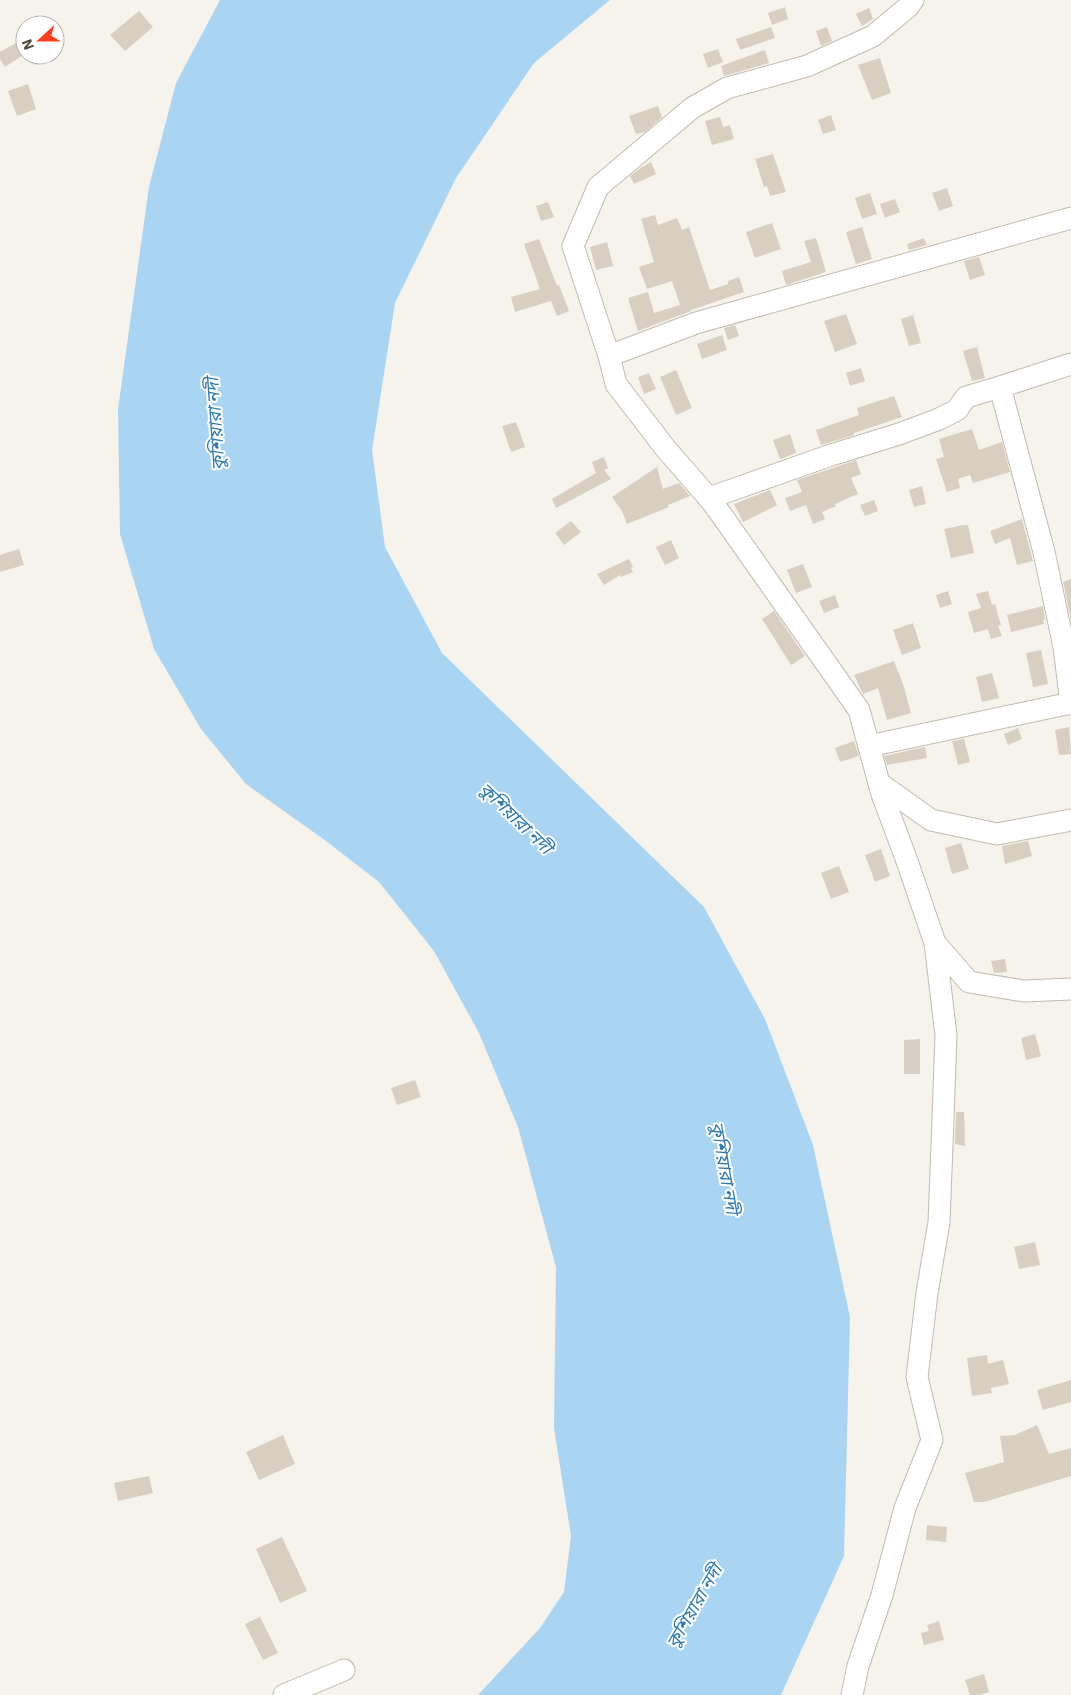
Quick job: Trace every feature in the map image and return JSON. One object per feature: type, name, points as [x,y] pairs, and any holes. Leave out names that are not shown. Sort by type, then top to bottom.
[{"type":"street","points":[[852,1695],[858,1666],[882,1595],[905,1508],[932,1440],[917,1376],[927,1293],[939,1222],[943,1137],[946,1035],[935,943],[879,783],[859,710],[709,498],[666,449],[616,384],[574,246],[598,187],[650,142],[699,104],[727,88],[807,66],[873,36],[908,7],[913,0]]},
{"type":"street","points":[[609,356],[696,323],[1071,218]]},
{"type":"street","points":[[709,498],[830,455],[907,431],[957,410],[966,396],[1071,364]]},
{"type":"street","points":[[869,746],[1071,703],[1064,647],[1044,552],[1000,387]]},
{"type":"street","points":[[879,783],[931,820],[998,834],[1071,820]]},
{"type":"street","points":[[935,943],[969,982],[1024,991],[1071,989]]},
{"type":"street","points":[[284,1695],[344,1670]]},
{"type":"water","name":"কুশিয়ারা নদী","points":[[220,0],[610,0],[534,63],[456,178],[395,303],[372,450],[385,547],[442,653],[704,907],[765,1019],[813,1145],[850,1317],[844,1556],[781,1695],[478,1695],[540,1628],[564,1592],[571,1536],[554,1428],[556,1267],[518,1127],[479,1033],[434,951],[379,882],[326,841],[246,784],[201,729],[154,649],[120,534],[118,409],[149,187],[176,83]]},
{"type":"building","points":[[785,7],[788,19],[772,25],[768,13]]},
{"type":"building","points":[[869,8],[873,19],[862,26],[856,14]]},
{"type":"building","points":[[139,11],[153,27],[125,51],[110,35]]},
{"type":"building","points":[[771,27],[775,38],[740,50],[736,39]]},
{"type":"building","points":[[827,27],[832,41],[821,46],[816,31]]},
{"type":"building","points":[[15,44],[15,60],[5,67],[0,59],[0,52]]},
{"type":"building","points":[[718,49],[723,62],[708,68],[703,54]]},
{"type":"building","points":[[765,50],[769,63],[724,76],[721,66]]},
{"type":"building","points":[[880,58],[891,93],[872,100],[858,65]]},
{"type":"building","points":[[28,84],[36,109],[17,116],[8,91]]},
{"type":"building","points":[[658,106],[662,117],[645,132],[636,134],[629,116]]},
{"type":"building","points":[[831,115],[836,130],[823,134],[818,120]]},
{"type":"building","points":[[720,117],[723,127],[730,125],[734,139],[712,145],[705,121]]},
{"type":"building","points":[[773,154],[786,192],[770,196],[767,186],[764,187],[755,159]]},
{"type":"building","points":[[651,162],[656,174],[634,184],[630,176]]},
{"type":"building","points":[[947,188],[953,206],[939,211],[932,193]]},
{"type":"building","points":[[870,193],[877,214],[862,219],[855,198]]},
{"type":"building","points":[[895,199],[900,212],[885,218],[880,204]]},
{"type":"building","points":[[548,202],[554,217],[541,221],[536,206]]},
{"type":"building","points":[[655,215],[658,225],[677,218],[682,230],[689,227],[710,290],[728,284],[728,281],[739,277],[744,292],[638,331],[628,298],[648,292],[654,313],[680,305],[672,281],[647,289],[639,267],[654,262],[641,219]]},
{"type":"building","points":[[772,223],[781,249],[755,258],[746,232]]},
{"type":"building","points":[[862,227],[872,259],[856,264],[846,232]]},
{"type":"building","points":[[816,238],[826,272],[786,285],[782,271],[811,262],[804,241]]},
{"type":"building","points":[[924,238],[927,245],[909,250],[907,244]]},
{"type":"building","points":[[539,239],[569,311],[557,316],[551,301],[515,312],[511,297],[540,289],[524,244]]},
{"type":"building","points":[[607,242],[613,266],[596,270],[590,247]]},
{"type":"building","points":[[979,257],[985,275],[970,280],[964,261]]},
{"type":"building","points":[[846,314],[857,344],[835,352],[824,321]]},
{"type":"building","points":[[913,315],[921,343],[909,346],[901,319]]},
{"type":"building","points":[[735,325],[739,336],[728,340],[724,328]]},
{"type":"building","points":[[722,335],[727,350],[702,359],[697,344]]},
{"type":"building","points":[[977,347],[985,378],[972,381],[963,351]]},
{"type":"building","points":[[861,368],[865,381],[850,386],[846,373]]},
{"type":"building","points":[[676,370],[692,408],[676,415],[660,377]]},
{"type":"building","points":[[649,373],[656,389],[644,394],[638,377]]},
{"type":"building","points":[[894,396],[902,417],[821,445],[816,430],[859,415],[857,408]]},
{"type":"building","points":[[516,422],[525,447],[511,452],[502,426]]},
{"type":"building","points":[[972,429],[979,450],[1002,442],[1010,472],[973,483],[970,475],[958,479],[960,488],[947,492],[936,459],[944,457],[939,439]]},
{"type":"building","points":[[790,434],[796,453],[780,459],[773,440]]},
{"type":"building","points":[[604,457],[608,468],[604,470],[611,479],[556,508],[552,499],[596,473],[592,462]]},
{"type":"building","points":[[856,460],[861,474],[851,478],[858,494],[822,512],[825,519],[813,524],[806,505],[790,511],[785,498],[802,492],[797,480]]},
{"type":"building","points":[[657,467],[663,489],[679,483],[690,496],[668,505],[669,507],[627,524],[622,511],[612,497]]},
{"type":"building","points":[[922,486],[926,504],[914,507],[909,490]]},
{"type":"building","points":[[770,490],[777,505],[743,522],[734,504]]},
{"type":"building","points":[[874,500],[878,511],[865,516],[860,505]]},
{"type":"building","points":[[1022,519],[1033,561],[1017,565],[1010,538],[995,544],[990,531]]},
{"type":"building","points":[[571,521],[581,532],[564,545],[555,533]]},
{"type":"building","points":[[968,525],[974,553],[951,558],[944,529]]},
{"type":"building","points":[[671,540],[679,558],[665,565],[656,547]]},
{"type":"building","points":[[19,549],[24,565],[0,572],[0,555]]},
{"type":"building","points":[[629,559],[633,572],[621,577],[620,575],[604,585],[597,574]]},
{"type":"building","points":[[803,564],[812,587],[796,593],[787,570]]},
{"type":"building","points":[[1071,579],[1071,620],[1063,582]]},
{"type":"building","points":[[948,591],[952,604],[940,608],[936,595]]},
{"type":"building","points":[[988,591],[992,605],[995,604],[1001,625],[998,626],[1002,636],[991,639],[988,629],[974,633],[968,612],[981,608],[976,594]]},
{"type":"building","points":[[835,595],[839,607],[824,613],[819,601]]},
{"type":"building","points":[[1043,606],[1044,624],[1011,632],[1007,615]]},
{"type":"building","points":[[774,611],[805,656],[791,665],[762,619]]},
{"type":"building","points":[[913,623],[921,648],[902,655],[893,630]]},
{"type":"building","points":[[1041,650],[1048,684],[1033,687],[1026,653]]},
{"type":"building","points":[[894,661],[911,713],[887,720],[878,688],[863,694],[854,675]]},
{"type":"building","points":[[992,673],[999,698],[982,702],[976,677]]},
{"type":"building","points":[[1069,727],[1071,754],[1059,755],[1055,730]]},
{"type":"building","points":[[1018,728],[1022,739],[1008,745],[1004,734]]},
{"type":"building","points":[[964,739],[970,762],[958,765],[952,741]]},
{"type":"building","points":[[854,741],[859,756],[840,762],[835,748]]},
{"type":"building","points":[[925,747],[927,758],[887,765],[884,756]]},
{"type":"building","points":[[1028,841],[1032,856],[1005,864],[1002,846]]},
{"type":"building","points":[[961,843],[969,869],[952,874],[945,848]]},
{"type":"building","points":[[881,849],[890,876],[875,882],[865,855]]},
{"type":"building","points":[[839,866],[849,892],[831,899],[821,873]]},
{"type":"building","points":[[1005,959],[1007,972],[994,973],[991,961]]},
{"type":"building","points":[[1035,1034],[1041,1056],[1026,1060],[1021,1038]]},
{"type":"building","points":[[920,1039],[920,1074],[904,1074],[904,1040]]},
{"type":"building","points":[[415,1080],[421,1097],[397,1105],[391,1088]]},
{"type":"building","points":[[956,1112],[964,1112],[965,1146],[955,1144]]},
{"type":"building","points":[[1035,1242],[1040,1265],[1019,1269],[1014,1247]]},
{"type":"building","points":[[987,1355],[988,1364],[1003,1360],[1009,1384],[991,1388],[992,1393],[972,1396],[967,1358]]},
{"type":"building","points":[[1071,1380],[1071,1402],[1043,1410],[1037,1390]]},
{"type":"building","points":[[1037,1425],[1049,1454],[1071,1448],[1071,1476],[984,1502],[974,1502],[965,1473],[1004,1462],[1000,1436],[1015,1435]]},
{"type":"building","points":[[283,1435],[295,1464],[259,1480],[246,1452]]},
{"type":"building","points":[[149,1476],[153,1493],[118,1501],[114,1483]]},
{"type":"building","points":[[927,1525],[947,1527],[946,1542],[926,1540]]},
{"type":"building","points":[[282,1537],[307,1591],[280,1603],[256,1549]]},
{"type":"building","points":[[260,1617],[278,1653],[263,1660],[245,1624]]},
{"type":"building","points":[[939,1621],[944,1640],[924,1645],[921,1633],[929,1631],[927,1625]]},
{"type":"building","points":[[984,1674],[989,1692],[970,1695],[965,1680]]}]
